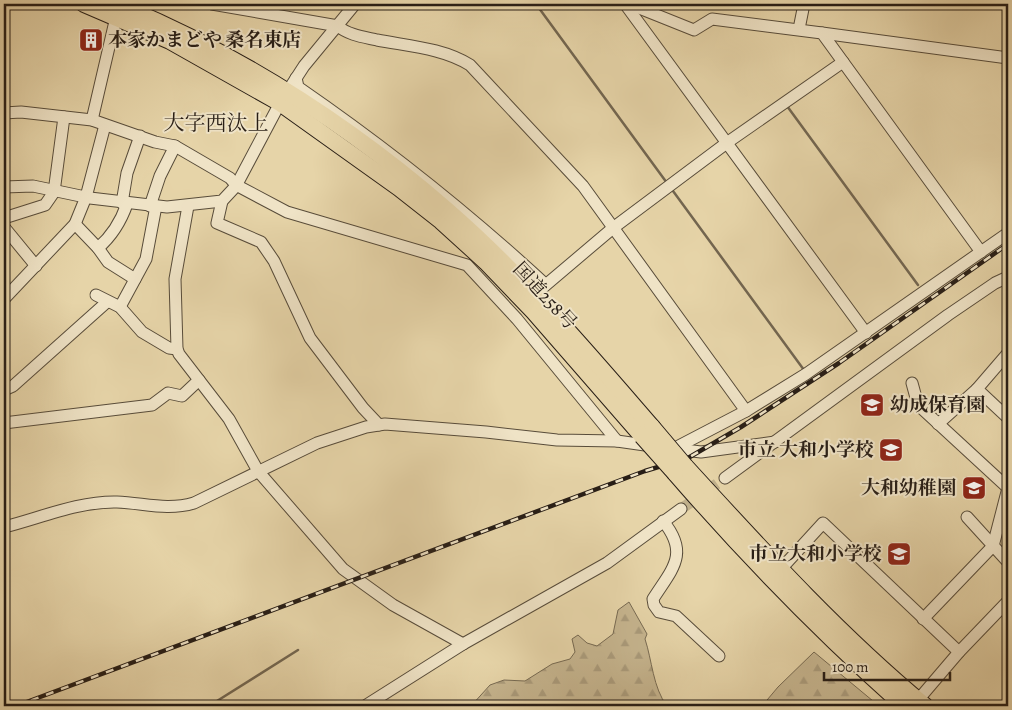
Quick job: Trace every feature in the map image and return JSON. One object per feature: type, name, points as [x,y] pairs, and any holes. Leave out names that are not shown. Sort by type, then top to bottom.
[{"type":"highway","name":"国道258号","points":[[84,4],[119,8],[222,54],[288,91],[372,150],[446,210],[533,294],[680,470],[915,704]]},
{"type":"highway","name":"国道258号","points":[[680,470],[730,537],[793,603],[915,704]]},
{"type":"street","points":[[212,4],[267,8],[338,26],[343,30],[361,36],[450,54],[470,65],[583,186],[746,411]]},
{"type":"street","points":[[355,4],[288,91],[236,185],[222,200],[217,223],[260,242],[274,261],[310,338],[364,408],[380,425]]},
{"type":"street","points":[[625,4],[728,142],[866,333]]},
{"type":"street","points":[[629,4],[694,30],[712,19],[1008,58]]},
{"type":"street","points":[[799,29],[804,4]]},
{"type":"street","points":[[92,120],[119,8]]},
{"type":"street","points":[[822,32],[982,252]]},
{"type":"street","points":[[288,91],[298,87],[362,131],[501,243],[543,287],[614,228],[728,142],[843,62]]},
{"type":"street","points":[[4,113],[22,112],[92,120],[155,142],[175,146],[230,178],[236,185],[287,212],[468,264],[519,316],[617,441]]},
{"type":"street","points":[[4,218],[46,205],[54,192],[64,117]]},
{"type":"street","points":[[4,299],[75,224],[86,198],[105,125]]},
{"type":"street","points":[[98,248],[106,242],[121,219],[125,204],[127,173],[140,136]]},
{"type":"street","points":[[120,307],[146,259],[153,206],[160,176],[175,146]]},
{"type":"street","points":[[4,186],[33,186],[86,198],[153,206],[188,206],[222,200]]},
{"type":"street","points":[[188,206],[175,279],[177,349],[229,419],[258,471],[343,569],[393,605],[463,644]]},
{"type":"street","points":[[75,224],[98,248],[108,262],[135,279]]},
{"type":"street","points":[[4,227],[36,266]]},
{"type":"street","points":[[675,448],[746,411],[806,374],[1008,232]]},
{"type":"street","points":[[725,478],[948,315],[995,283],[1008,277]]},
{"type":"street","points":[[96,295],[120,307],[142,332],[169,348],[177,349]]},
{"type":"street","points":[[4,390],[13,386],[107,302]]},
{"type":"street","points":[[938,424],[977,389],[1008,353]]},
{"type":"street","points":[[4,423],[152,405],[168,393],[182,396],[199,380]]},
{"type":"street","points":[[912,384],[918,405],[1008,488],[992,546],[923,619]]},
{"type":"street","points":[[977,389],[1008,418]]},
{"type":"street","points":[[4,526],[96,503],[118,502],[180,508],[194,503],[317,442],[380,425],[486,432],[557,440],[617,441],[701,452],[775,442]]},
{"type":"street","points":[[365,706],[463,644],[607,564],[681,509]]},
{"type":"street","points":[[967,517],[1008,562]]},
{"type":"street","points":[[663,521],[677,542],[677,561],[653,599],[654,606],[658,612],[676,616],[718,656]]},
{"type":"street","points":[[780,570],[823,524],[959,652]]},
{"type":"street","points":[[915,704],[959,652],[1008,602]]},
{"type":"green space","points":[[629,602],[647,634],[645,639],[656,682],[662,699],[667,706],[471,706],[490,685],[504,680],[525,681],[552,664],[570,659],[575,652],[572,639],[578,635],[587,643],[597,646],[613,634],[618,610]]},
{"type":"green space","points":[[814,652],[879,706],[762,706],[778,687]]},
{"type":"waterway","points":[[536,4],[667,183]]},
{"type":"waterway","points":[[787,106],[918,285]]},
{"type":"waterway","points":[[673,191],[804,370]]},
{"type":"waterway","points":[[209,706],[298,650]]},
{"type":"tunnel","points":[[681,509],[725,478]]},
{"type":"railway","points":[[16,706],[645,471],[688,458],[741,427],[839,363],[1008,244]]},
{"type":"place","name":"本家かまどや 桑名東店","points":[[91,40]]},
{"type":"place","name":"幼成保育園","points":[[872,405]]},
{"type":"place","name":"市立 大和小学校","points":[[891,450]]},
{"type":"place","name":"大和幼稚園","points":[[974,488]]},
{"type":"place","name":"市立大和小学校","points":[[899,554]]},
{"type":"district","name":"大字西汰上","points":[[216,123]]}]
